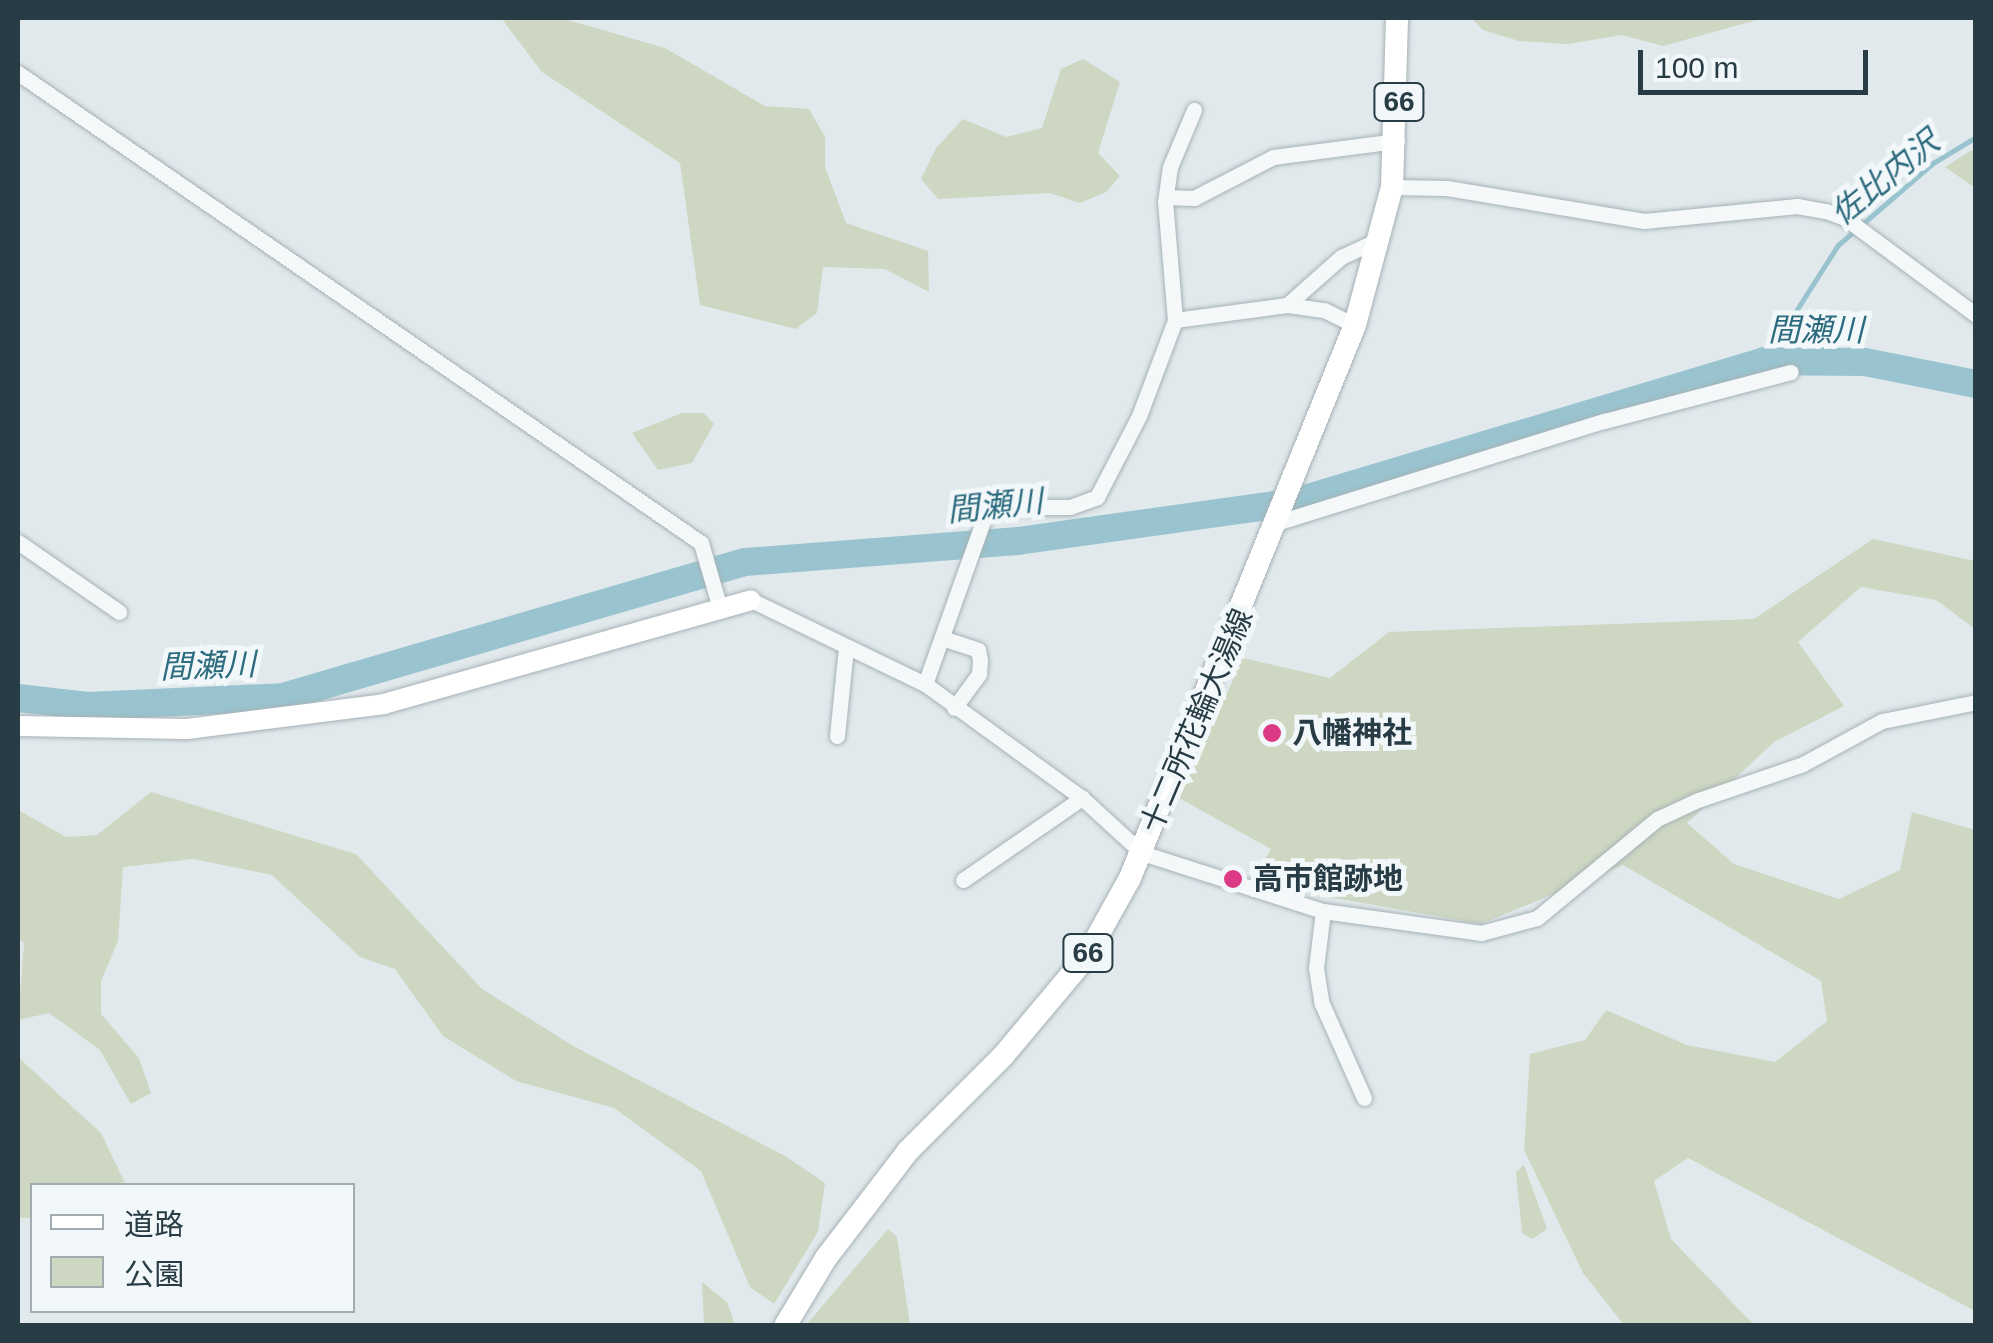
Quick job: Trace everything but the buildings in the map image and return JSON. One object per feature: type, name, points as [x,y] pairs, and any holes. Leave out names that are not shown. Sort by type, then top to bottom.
[{"type":"main road","name":"十二所花輪大湯線","points":[[785,1326],[897,1164],[1004,1056],[1086,957],[1142,854],[1281,517],[1355,325],[1392,187],[1398,142],[1397,18]]},
{"type":"street","points":[[18,73],[701,543],[717,599]]},
{"type":"street","points":[[926,684],[945,640],[988,507],[1070,507],[1097,497],[1139,416],[1175,320],[1166,197],[1194,110]]},
{"type":"street","points":[[1166,197],[1194,198],[1273,157],[1398,142]]},
{"type":"street","points":[[1392,187],[1446,188],[1644,221],[1797,206],[1845,218],[1976,315]]},
{"type":"street","points":[[1287,305],[1341,256],[1380,239]]},
{"type":"street","points":[[1175,320],[1287,305],[1324,310],[1355,325]]},
{"type":"street","points":[[1281,517],[1604,421],[1791,372]]},
{"type":"street","points":[[18,542],[119,612]]},
{"type":"street","points":[[18,726],[187,729],[384,704],[717,599],[751,600],[926,684],[1082,798],[1142,854],[1323,911],[1480,933],[1526,922],[1657,819],[1803,764],[1882,720],[1976,702]]},
{"type":"street","points":[[945,640],[978,650],[980,660],[979,674],[954,708]]},
{"type":"street","points":[[837,736],[846,648]]},
{"type":"street","points":[[963,880],[1082,798]]},
{"type":"street","points":[[1323,911],[1316,968],[1322,1004],[1364,1098]]},
{"type":"green space","points":[[501,18],[561,18],[665,48],[765,106],[809,109],[825,137],[825,167],[846,223],[928,251],[929,292],[885,269],[823,267],[817,313],[796,329],[700,305],[680,163],[542,72]]},
{"type":"green space","points":[[1471,18],[1764,18],[1663,46],[1622,35],[1568,44],[1519,41],[1483,30]]},
{"type":"green space","points":[[1083,59],[1120,82],[1098,153],[1120,176],[1106,192],[1080,203],[1050,193],[938,199],[921,179],[936,148],[963,119],[1006,137],[1042,128],[1061,69]]},
{"type":"green space","points":[[1975,148],[1975,188],[1945,167]]},
{"type":"green space","points":[[682,413],[704,413],[714,424],[692,463],[658,470],[632,433]]},
{"type":"green space","points":[[1873,539],[1975,561],[1975,629],[1936,600],[1861,587],[1798,642],[1844,706],[1774,742],[1687,823],[1734,864],[1839,899],[1900,870],[1912,812],[1975,830],[1975,1311],[1688,1158],[1654,1181],[1671,1239],[1754,1325],[1624,1325],[1583,1273],[1524,1150],[1530,1054],[1585,1040],[1606,1010],[1687,1045],[1775,1062],[1827,1021],[1821,981],[1623,865],[1481,924],[1250,883],[1271,849],[1179,798],[1243,658],[1330,678],[1389,632],[1754,619]]},
{"type":"green space","points":[[151,792],[356,854],[482,989],[575,1047],[785,1156],[825,1183],[818,1232],[774,1304],[750,1287],[701,1171],[614,1108],[516,1081],[443,1036],[395,969],[360,957],[272,875],[193,859],[123,867],[118,941],[101,981],[101,1014],[139,1058],[151,1093],[131,1104],[100,1050],[49,1013],[18,1020],[24,944],[18,937],[18,810],[66,837],[97,835]]},
{"type":"green space","points":[[18,1057],[101,1133],[125,1183],[30,1183],[30,1218],[18,1218]]},
{"type":"green space","points":[[1524,1165],[1547,1229],[1532,1239],[1522,1233],[1516,1172]]},
{"type":"green space","points":[[888,1229],[897,1237],[910,1325],[806,1325]]},
{"type":"green space","points":[[702,1282],[727,1302],[735,1325],[704,1325]]},
{"type":"waterway","name":"佐比内沢","points":[[1764,361],[1838,245],[1933,163],[1976,137]]},
{"type":"waterway","name":"間瀬川","points":[[18,698],[88,706],[283,697],[745,562],[1018,541],[1295,502],[1764,361],[1865,362],[1976,384]]},
{"type":"place","name":"八幡神社","points":[[1272,733]]},
{"type":"place","name":"高市館跡地","points":[[1233,879]]}]
